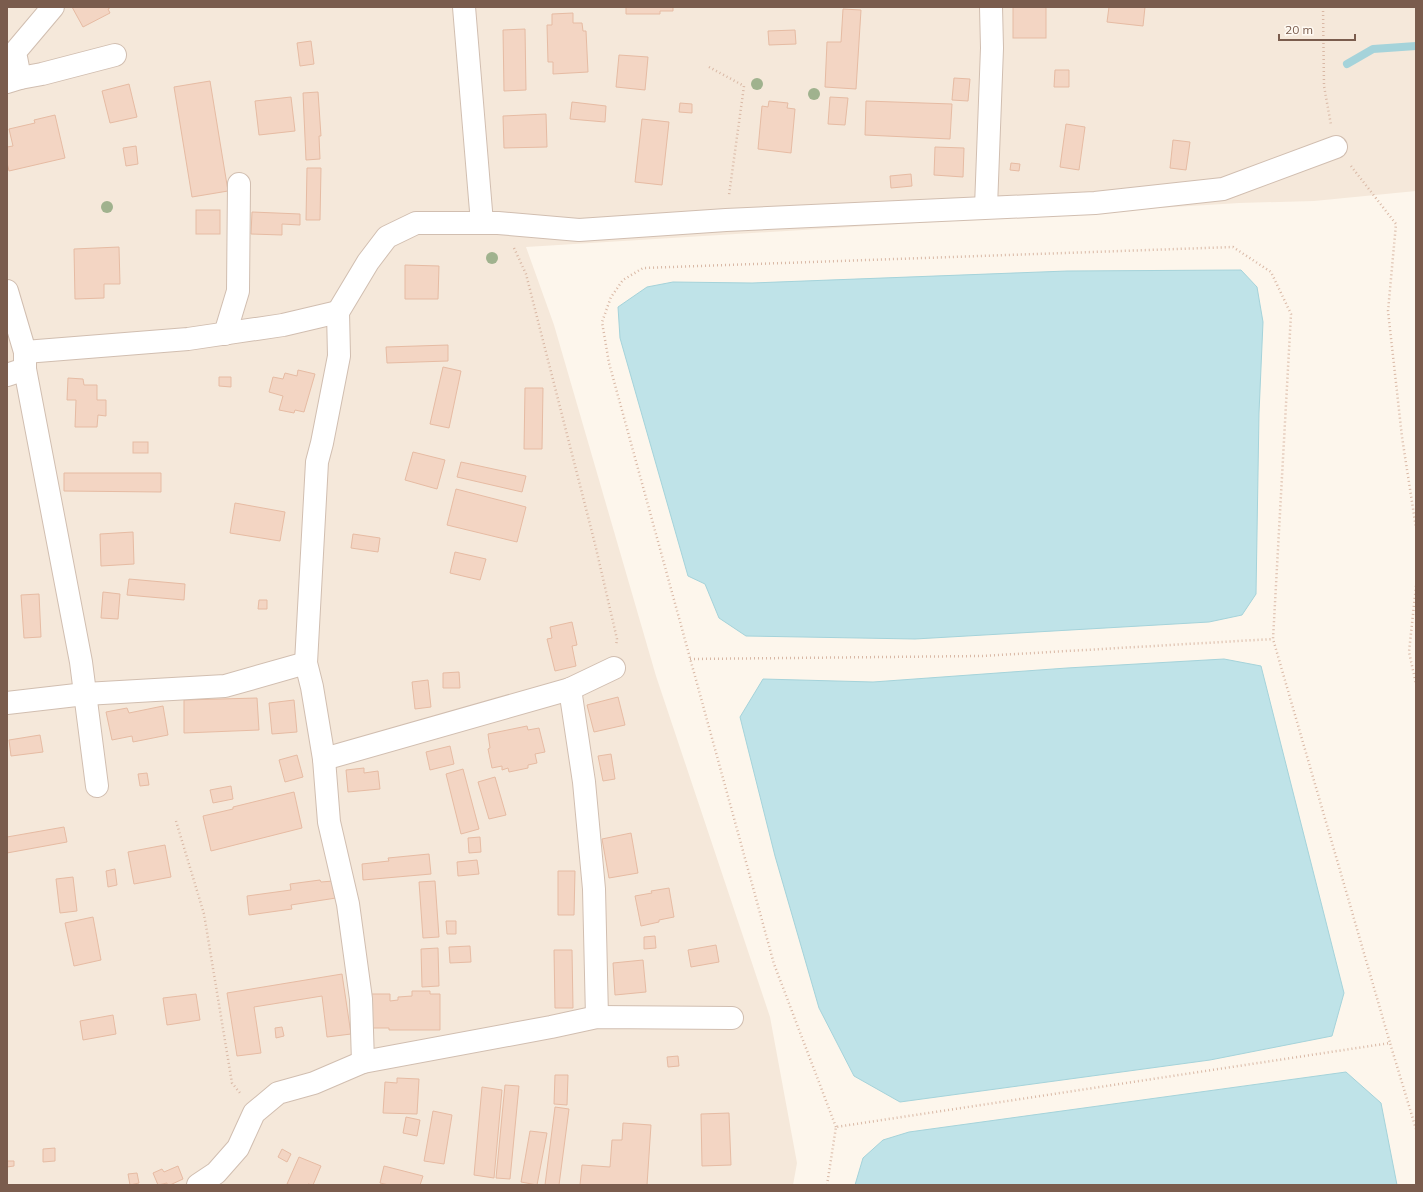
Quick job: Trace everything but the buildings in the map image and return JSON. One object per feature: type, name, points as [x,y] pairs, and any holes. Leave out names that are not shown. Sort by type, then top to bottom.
[{"type":"street","points":[[53,7],[14,52],[13,80],[115,55]]},
{"type":"street","points":[[464,7],[490,223]]},
{"type":"street","points":[[986,207],[992,48],[991,7]]},
{"type":"street","points":[[363,1062],[360,991],[348,904],[329,822],[324,759],[312,687],[306,663],[316,462],[322,443],[339,356],[338,312],[368,262],[387,237],[416,223],[490,223],[579,230],[685,224],[726,220],[1095,203],[1223,189],[1336,147]]},
{"type":"street","points":[[225,334],[238,291],[239,184]]},
{"type":"street","points":[[7,290],[19,365],[80,655],[98,786]]},
{"type":"street","points":[[19,365],[225,334],[283,324],[338,312]]},
{"type":"street","points":[[7,703],[85,694],[225,686],[306,663]]},
{"type":"street","points":[[324,759],[570,689],[614,668]]},
{"type":"street","points":[[570,689],[584,782],[594,889],[596,1017]]},
{"type":"street","points":[[198,1185],[216,1172],[238,1148],[254,1113],[278,1094],[314,1082],[363,1062],[551,1027],[596,1017],[732,1018]]},
{"type":"path","points":[[1323,7],[1324,86],[1336,147],[1396,224],[1388,311],[1402,437],[1416,528]]},
{"type":"path","points":[[709,67],[744,86],[726,220]]},
{"type":"path","points":[[490,223],[512,244],[526,274],[595,544],[617,639],[614,668]]},
{"type":"path","points":[[827,1185],[836,1127],[774,964],[609,363],[602,322],[611,297],[623,280],[643,268],[1233,247],[1271,272],[1291,314],[1273,639],[1416,1129]]},
{"type":"path","points":[[1416,586],[1409,652],[1416,684]]},
{"type":"path","points":[[690,659],[982,656],[1273,639]]},
{"type":"path","points":[[176,821],[204,914],[232,1083]]},
{"type":"path","points":[[836,1127],[1390,1043]]},
{"type":"shaded area","points":[[7,7],[1416,7],[1416,191],[1314,201],[1239,203],[526,247],[554,325],[656,676],[770,1017],[797,1163],[793,1185],[7,1185]]},
{"type":"water","points":[[1241,270],[1257,287],[1263,322],[1259,413],[1256,594],[1242,615],[1209,622],[915,639],[746,636],[719,618],[705,584],[688,576],[620,338],[618,307],[647,287],[673,282],[752,283],[1067,271]]},
{"type":"water","points":[[1224,659],[1261,666],[1344,993],[1332,1036],[1210,1060],[900,1102],[854,1076],[819,1008],[775,856],[740,717],[763,679],[873,682],[1067,668]]},
{"type":"water","points":[[1346,1072],[1381,1103],[1397,1185],[855,1185],[863,1158],[883,1140],[909,1132]]},
{"type":"waterway","points":[[1347,64],[1373,49],[1416,46]]}]
